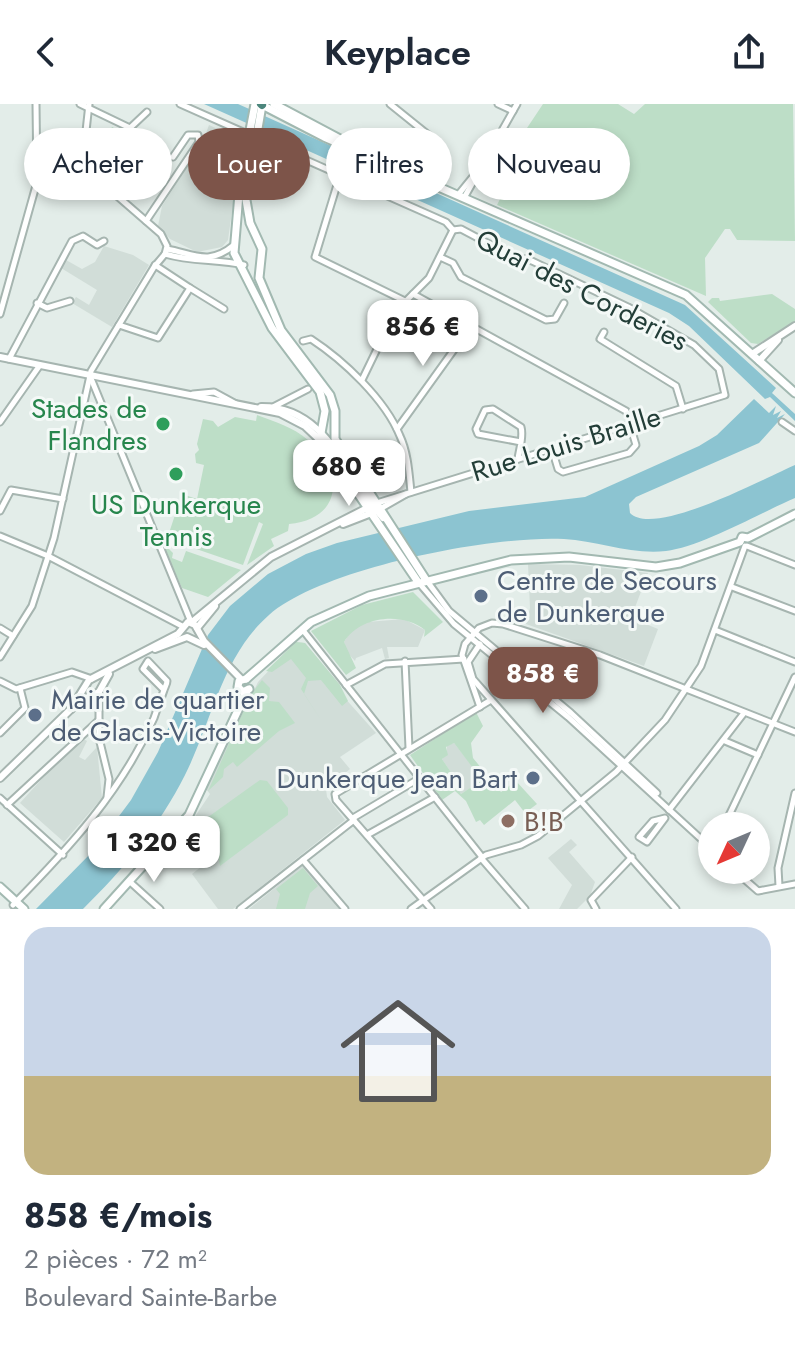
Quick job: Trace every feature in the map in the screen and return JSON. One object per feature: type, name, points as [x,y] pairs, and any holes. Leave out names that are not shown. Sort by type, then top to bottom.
[{"type":"main road","points":[[274,104],[334,136],[462,195]]},
{"type":"main road","points":[[255,128],[259,107],[687,292],[793,391]]},
{"type":"main road","points":[[238,200],[236,243],[241,263],[272,328],[320,392],[325,418],[321,433],[326,447],[374,508]]},
{"type":"main road","points":[[246,200],[251,226],[263,251],[259,260],[260,281],[275,320],[330,395],[335,409],[333,428],[336,440],[382,522],[422,581]]},
{"type":"main road","points":[[236,243],[247,236],[259,241]]},
{"type":"main road","points":[[241,263],[259,260]]},
{"type":"main road","points":[[104,909],[189,815],[235,716],[241,683],[302,628],[337,608],[494,562],[532,557],[669,565],[745,543],[795,514]]},
{"type":"main road","points":[[0,890],[24,909]]},
{"type":"street","points":[[0,314],[37,184],[36,104]]},
{"type":"street","points":[[80,104],[130,128],[147,112]]},
{"type":"street","name":"Quai des Corderies","points":[[180,104],[241,128]]},
{"type":"street","points":[[390,104],[420,128]]},
{"type":"street","points":[[462,195],[515,107],[498,104]]},
{"type":"street","points":[[88,107],[85,168],[163,237],[166,252]]},
{"type":"street","points":[[146,221],[199,142],[198,135],[188,135],[173,157]]},
{"type":"street","points":[[332,200],[316,258],[405,301]]},
{"type":"street","name":"Quai des Corderies","points":[[397,200],[449,223],[453,230],[460,228],[512,256],[532,261],[689,342],[719,369],[726,391],[722,398]]},
{"type":"street","points":[[362,380],[395,312],[429,278],[453,230]]},
{"type":"street","points":[[9,359],[74,240],[83,236],[98,245],[104,241]]},
{"type":"street","points":[[166,252],[198,259],[225,252],[236,243]]},
{"type":"street","points":[[166,252],[200,262],[224,259],[241,263]]},
{"type":"street","points":[[0,657],[32,606],[48,556],[90,375],[155,265],[166,252]]},
{"type":"street","points":[[440,257],[453,263],[461,277],[546,320],[555,319],[564,303]]},
{"type":"street","points":[[155,265],[224,309]]},
{"type":"street","points":[[119,325],[152,338],[159,337],[190,288]]},
{"type":"street","points":[[413,294],[626,411],[636,445],[633,451],[566,472],[558,469],[552,449]]},
{"type":"street","points":[[37,303],[48,308],[70,301]]},
{"type":"street","points":[[397,429],[471,326]]},
{"type":"street","points":[[760,360],[795,326]]},
{"type":"street","points":[[604,332],[600,339],[676,386],[683,409]]},
{"type":"street","points":[[754,353],[784,335]]},
{"type":"street","points":[[303,341],[311,339],[336,355],[362,380],[397,429],[406,455],[411,492]]},
{"type":"street","points":[[0,357],[189,396],[271,409],[289,416],[321,433],[374,508],[273,556],[189,626]]},
{"type":"street","points":[[0,422],[40,365]]},
{"type":"street","points":[[90,375],[185,610],[189,638]]},
{"type":"street","points":[[97,394],[99,385],[107,379]]},
{"type":"street","points":[[271,409],[308,389]]},
{"type":"street","name":"Rue Louis Braille","points":[[374,508],[411,492],[722,398]]},
{"type":"street","points":[[516,459],[519,442],[520,426],[493,409],[485,410],[477,433],[519,442]]},
{"type":"street","points":[[310,427],[320,424],[325,418]]},
{"type":"street","points":[[782,422],[795,431]]},
{"type":"street","points":[[310,427],[326,447]]},
{"type":"street","points":[[321,433],[333,428]]},
{"type":"street","points":[[0,511],[11,490],[63,499]]},
{"type":"street","points":[[0,536],[48,556],[189,626],[241,683]]},
{"type":"street","points":[[411,909],[482,858],[531,840],[623,764],[660,727],[699,670],[732,587],[745,543],[795,565]]},
{"type":"street","points":[[422,581],[472,635]]},
{"type":"street","points":[[422,581],[433,603],[623,764],[698,836]]},
{"type":"street","points":[[0,681],[12,688],[20,688],[74,672],[94,679],[189,626],[235,585]]},
{"type":"street","points":[[732,587],[795,611]]},
{"type":"street","points":[[181,601],[189,626],[189,638]]},
{"type":"street","points":[[185,610],[193,614],[205,610]]},
{"type":"street","points":[[480,707],[465,660],[472,635],[490,623],[507,624],[580,647],[795,732]]},
{"type":"street","points":[[0,628],[13,636]]},
{"type":"street","points":[[302,628],[525,909]]},
{"type":"street","points":[[715,630],[795,662]]},
{"type":"street","points":[[136,654],[189,638],[200,640]]},
{"type":"street","points":[[346,685],[373,667],[405,661],[465,660],[481,642]]},
{"type":"street","points":[[465,660],[472,677],[491,700],[676,909]]},
{"type":"street","points":[[16,905],[63,855],[106,801],[140,746],[164,690],[167,678],[149,661],[143,668],[164,690]]},
{"type":"street","points":[[405,661],[409,748]]},
{"type":"street","points":[[0,778],[114,668]]},
{"type":"street","points":[[74,672],[93,690]]},
{"type":"street","points":[[731,812],[795,677]]},
{"type":"street","points":[[94,679],[100,745],[109,779],[106,801]]},
{"type":"street","points":[[93,690],[94,679]]},
{"type":"street","points":[[0,733],[25,708],[20,688]]},
{"type":"street","points":[[431,909],[335,798],[336,792],[491,700]]},
{"type":"street","points":[[665,818],[653,821],[639,837],[647,842],[725,741],[744,712]]},
{"type":"street","points":[[7,805],[99,718]]},
{"type":"street","points":[[725,741],[758,755]]},
{"type":"street","points":[[240,909],[353,819],[420,778]]},
{"type":"street","points":[[779,886],[778,870],[795,793]]},
{"type":"street","points":[[367,835],[435,797]]},
{"type":"street","points":[[0,798],[63,855]]},
{"type":"street","points":[[596,909],[591,901],[594,896],[632,857]]},
{"type":"street","points":[[303,860],[345,909]]},
{"type":"street","points":[[129,881],[160,909]]},
{"type":"street","points":[[750,884],[757,890],[795,884]]},
{"type":"shaded area","points":[[188,166],[188,200],[234,200],[228,240],[222,247],[197,252],[170,239],[158,226],[162,206],[166,200],[172,200],[172,190]]},
{"type":"shaded area","points":[[104,246],[133,255],[149,265],[112,327],[72,303],[76,297],[89,305],[97,290],[61,268],[66,260],[82,269],[95,262]]},
{"type":"shaded area","points":[[528,564],[580,565],[648,573],[631,618],[658,629],[644,666],[526,624],[530,608]]},
{"type":"shaded area","points":[[404,619],[425,630],[418,647],[387,647],[389,658],[385,659],[382,648],[355,661],[346,651],[344,642],[353,628],[367,622]]},
{"type":"shaded area","points":[[296,642],[305,643],[340,685],[343,696],[376,733],[340,757],[350,769],[326,789],[327,797],[345,820],[233,909],[218,909],[192,874],[212,858],[188,827],[210,794],[206,789],[258,682]]},
{"type":"shaded area","points":[[80,737],[87,741],[79,757],[85,760],[97,747],[102,798],[64,842],[20,803]]},
{"type":"shaded area","points":[[454,743],[483,780],[461,794],[457,789],[460,786],[442,759],[447,755],[447,745]]},
{"type":"shaded area","points":[[571,839],[577,845],[569,852],[595,882],[590,896],[577,909],[559,909],[572,885],[548,858]]},
{"type":"shaded area","points":[[303,865],[342,909],[249,909]]},
{"type":"green space","points":[[543,104],[618,104],[634,114],[645,104],[793,104],[795,241],[737,240],[730,229],[725,229],[705,258],[706,296],[497,205],[500,200],[630,200],[630,128],[527,128]]},
{"type":"green space","points":[[772,294],[795,309],[795,321],[758,344],[751,343],[708,302],[712,298],[719,298],[720,301]]},
{"type":"green space","points":[[257,415],[296,432],[320,452],[332,478],[333,491],[329,503],[320,513],[307,520],[289,524],[288,531],[271,539],[274,546],[247,565],[263,524],[259,522],[243,565],[167,539],[182,494],[197,499],[204,465],[196,463],[195,454],[199,450],[197,444],[203,419],[213,421],[218,427],[235,417],[256,421]]},
{"type":"green space","points":[[163,543],[173,553],[172,558],[182,562],[186,551],[241,570],[208,597],[182,588]]},
{"type":"green space","points":[[413,592],[443,622],[424,637],[425,630],[404,620],[381,620],[360,627],[344,642],[356,668],[346,675],[311,631],[362,605]]},
{"type":"green space","points":[[296,642],[305,643],[340,685],[348,701],[342,706],[321,680],[308,681],[304,694],[301,689],[306,678],[291,659],[272,672],[266,671]]},
{"type":"green space","points":[[262,680],[270,688],[269,701],[279,702],[295,723],[279,731],[237,767],[233,762],[224,769],[223,777],[208,791],[251,694]]},
{"type":"green space","points":[[476,712],[483,726],[471,743],[473,758],[501,792],[516,781],[537,804],[525,813],[515,800],[484,825],[480,820],[476,822],[466,801],[455,791],[442,800],[410,755]],"holes":[[[454,743],[482,780],[461,794],[458,789],[461,787],[442,759],[448,755],[446,747]]]},
{"type":"green space","points":[[260,780],[267,781],[288,808],[288,815],[220,866],[217,851],[197,825]]},
{"type":"green space","points":[[303,868],[318,886],[310,893],[305,909],[276,909],[280,894],[276,889]]},
{"type":"water","points":[[204,104],[238,104],[291,128],[257,128]]},
{"type":"water","points":[[310,136],[326,144],[326,159],[310,152]]},
{"type":"water","points":[[418,200],[451,200],[685,305],[776,388],[772,393],[795,414],[795,421],[770,397],[765,399],[689,326],[669,313]]},
{"type":"water","points":[[754,399],[769,413],[776,406],[773,415],[781,411],[777,418],[785,414],[759,443],[636,497],[629,504],[630,513],[643,519],[662,518],[710,503],[795,465],[795,498],[713,536],[680,548],[653,552],[564,539],[533,539],[453,549],[367,569],[327,583],[294,598],[269,615],[253,631],[229,669],[185,775],[140,846],[83,909],[36,909],[93,851],[131,800],[158,752],[208,635],[230,606],[268,574],[306,554],[337,543],[469,511],[585,497],[699,446],[717,435]]},
{"type":"place","name":"Stades de Flandres","points":[[163,424]]},
{"type":"place","name":"US Dunkerque Tennis","points":[[176,474]]},
{"type":"place","name":"Centre de Secours de Dunkerque","points":[[481,596]]},
{"type":"place","name":"Mairie de quartier de Glacis-Victoire","points":[[35,715]]},
{"type":"place","name":"Dunkerque Jean Bart","points":[[533,778]]},
{"type":"place","name":"B!B","points":[[508,821]]}]
